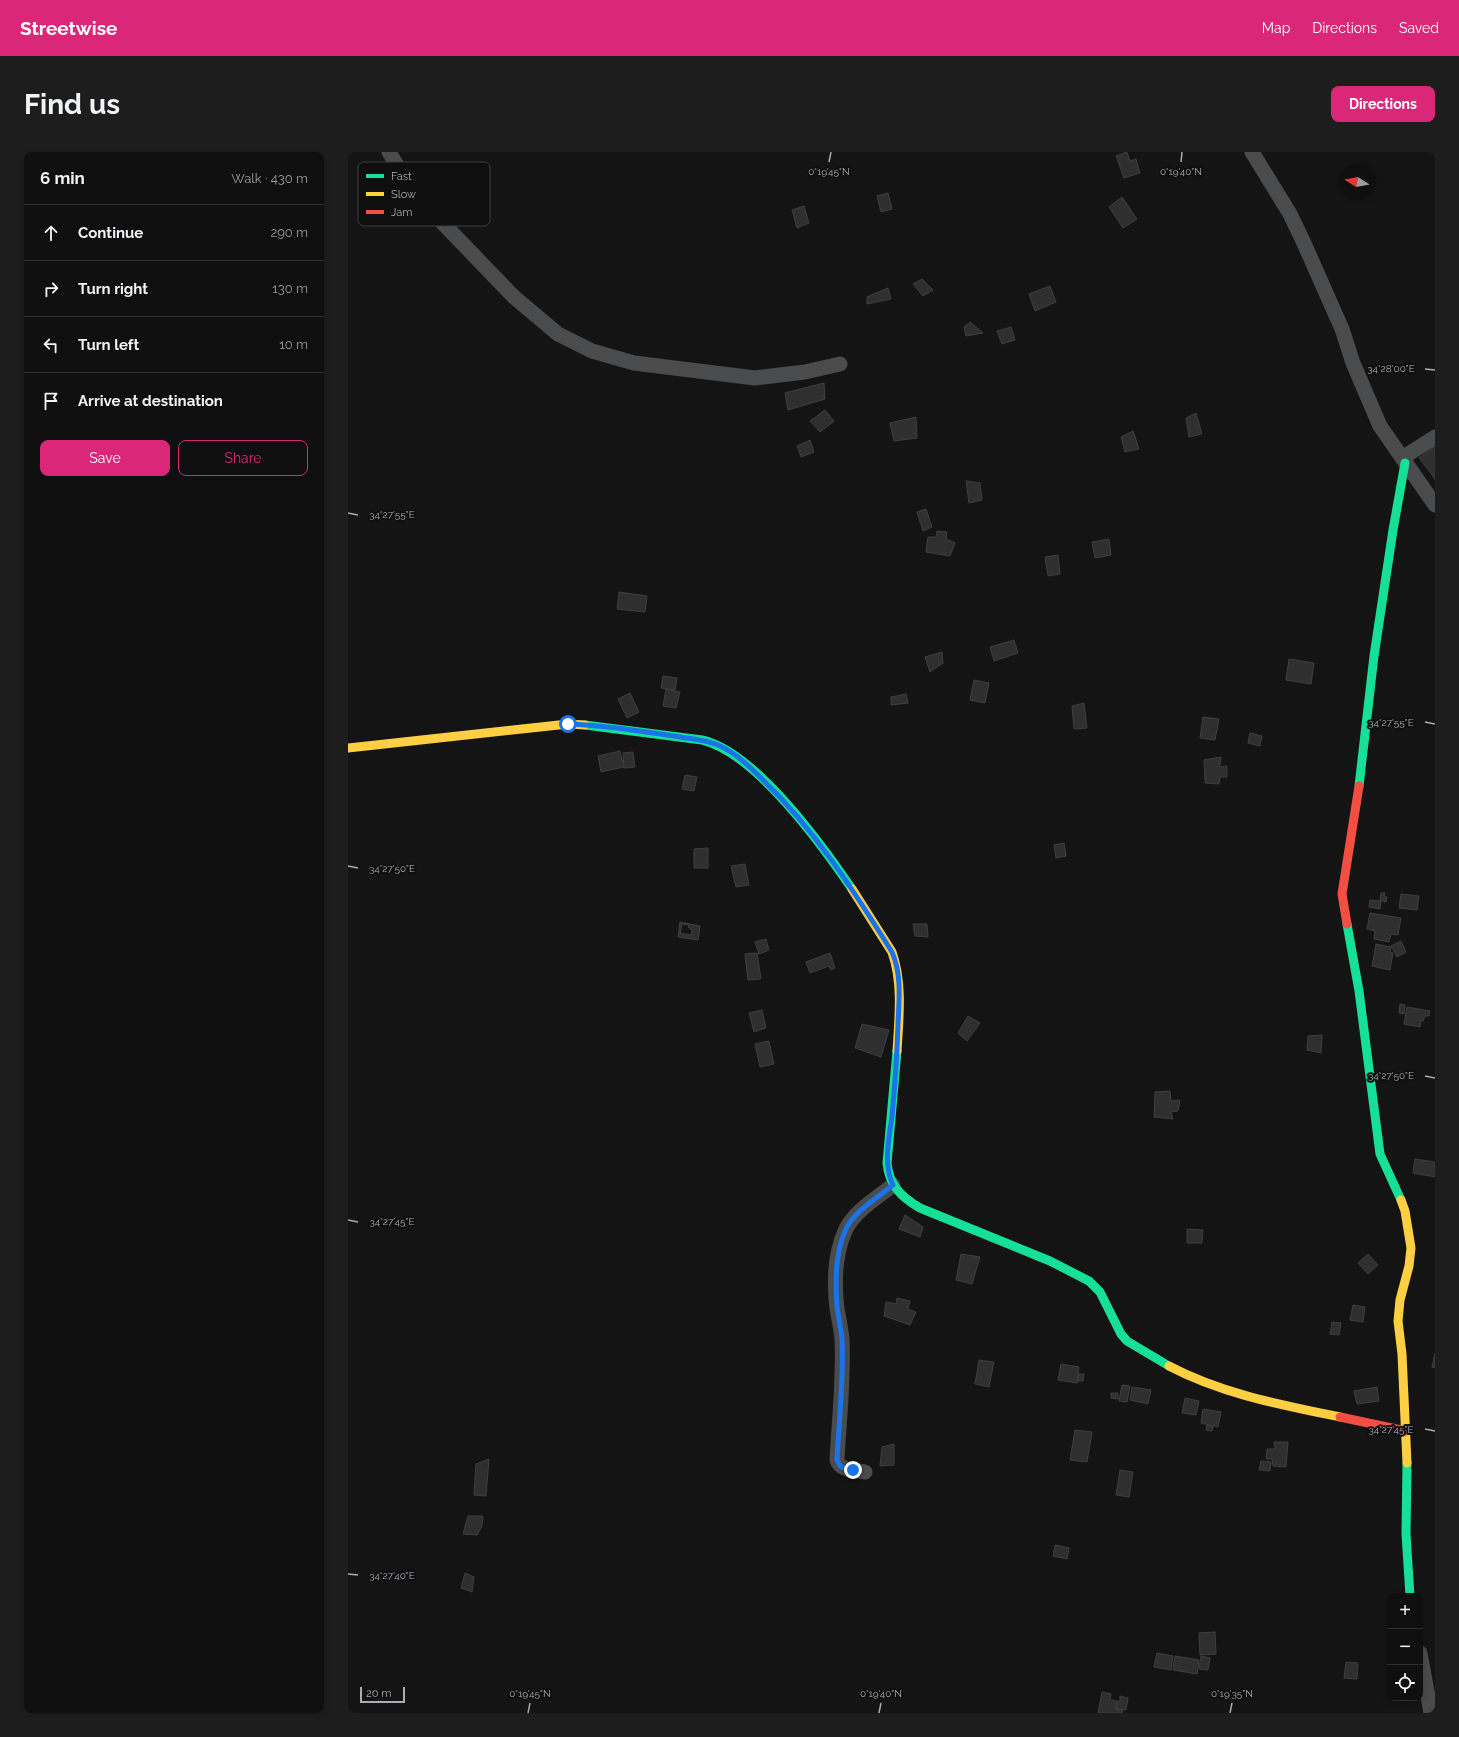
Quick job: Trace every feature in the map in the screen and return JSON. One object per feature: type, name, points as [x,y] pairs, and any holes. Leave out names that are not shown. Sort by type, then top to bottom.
[{"type":"street","points":[[389,152],[396,162]]},
{"type":"street","points":[[1252,152],[1290,214],[1300,234],[1342,329],[1353,363],[1380,426],[1435,505]]},
{"type":"street","points":[[446,226],[514,297],[558,334],[592,351],[634,363],[755,378],[805,372],[840,364]]},
{"type":"street","points":[[1410,1593],[1406,1534],[1406,1431],[1402,1354],[1398,1321],[1400,1300],[1409,1266],[1411,1248],[1409,1227],[1396,1187],[1380,1154],[1359,991],[1342,894],[1359,785],[1374,656],[1403,460],[1435,437]]},
{"type":"street","points":[[348,748],[549,725],[592,724],[700,739],[718,745],[731,752],[750,767],[778,794],[840,871],[892,952],[897,963],[900,994],[896,1072],[887,1158],[888,1175],[893,1185],[906,1200],[920,1208],[1050,1261],[1089,1281],[1100,1292],[1121,1334],[1127,1340],[1160,1361],[1183,1373],[1217,1386],[1272,1403],[1406,1431]]},
{"type":"street","points":[[865,1472],[845,1468],[838,1464],[837,1460],[842,1401],[842,1338],[837,1307],[836,1267],[845,1230],[852,1219],[868,1204],[893,1185]]},
{"type":"street","points":[[1422,1665],[1431,1713]]},
{"type":"building","points":[[1127,152],[1130,161],[1136,159],[1140,173],[1124,178],[1116,156]]},
{"type":"building","points":[[888,193],[892,209],[881,212],[877,196]]},
{"type":"building","points":[[1122,197],[1137,219],[1123,228],[1109,207]]},
{"type":"building","points":[[804,206],[809,223],[797,228],[792,210]]},
{"type":"building","points":[[922,279],[933,290],[923,296],[913,284]]},
{"type":"building","points":[[1050,286],[1056,302],[1035,311],[1029,294]]},
{"type":"building","points":[[888,288],[891,299],[867,304],[867,297]]},
{"type":"building","points":[[970,322],[983,333],[966,336],[964,327]]},
{"type":"building","points":[[1011,327],[1015,340],[1002,344],[997,331]]},
{"type":"building","points":[[824,383],[825,399],[788,410],[785,393]]},
{"type":"building","points":[[825,410],[834,421],[820,432],[810,421]]},
{"type":"building","points":[[1196,413],[1202,434],[1189,437],[1186,418]]},
{"type":"building","points":[[916,417],[917,438],[894,441],[890,423]]},
{"type":"building","points":[[1133,431],[1139,449],[1125,452],[1121,437]]},
{"type":"building","points":[[810,440],[814,452],[801,457],[797,446]]},
{"type":"building","points":[[1435,446],[1435,479],[1419,458]]},
{"type":"building","points":[[966,481],[980,483],[982,500],[969,503]]},
{"type":"building","points":[[926,509],[932,527],[923,531],[917,512]]},
{"type":"building","points":[[937,531],[947,532],[946,539],[955,543],[950,556],[926,552],[928,537],[936,537]]},
{"type":"building","points":[[1109,539],[1111,555],[1095,558],[1092,542]]},
{"type":"building","points":[[1058,555],[1060,574],[1048,576],[1045,557]]},
{"type":"building","points":[[619,592],[647,596],[645,612],[617,609]]},
{"type":"building","points":[[1014,640],[1018,653],[994,661],[990,647]]},
{"type":"building","points":[[942,652],[943,663],[930,672],[925,657]]},
{"type":"building","points":[[1289,659],[1314,663],[1311,684],[1286,680]]},
{"type":"building","points":[[663,676],[677,678],[675,690],[661,688]]},
{"type":"building","points":[[974,680],[989,683],[985,703],[970,700]]},
{"type":"building","points":[[666,689],[680,692],[676,708],[663,706]]},
{"type":"building","points":[[630,693],[639,712],[627,718],[618,699]]},
{"type":"building","points":[[906,694],[908,703],[891,705],[891,697]]},
{"type":"building","points":[[1084,703],[1087,728],[1074,729],[1072,706]]},
{"type":"building","points":[[1203,717],[1219,719],[1215,740],[1200,738]]},
{"type":"building","points":[[1250,733],[1262,736],[1260,746],[1248,743]]},
{"type":"building","points":[[620,751],[624,767],[601,772],[598,756]]},
{"type":"building","points":[[633,752],[635,767],[624,768],[623,753]]},
{"type":"building","points":[[1221,757],[1220,767],[1227,766],[1227,777],[1220,777],[1219,784],[1205,783],[1204,760]]},
{"type":"building","points":[[685,775],[697,777],[694,791],[682,789]]},
{"type":"building","points":[[1064,843],[1066,856],[1056,858],[1054,845]]},
{"type":"building","points":[[708,848],[708,868],[694,868],[694,849]]},
{"type":"building","points":[[745,864],[749,885],[736,887],[731,866]]},
{"type":"building","points":[[1381,893],[1385,893],[1384,896],[1387,897],[1386,902],[1380,900]]},
{"type":"building","points":[[1401,894],[1419,896],[1417,910],[1399,908]]},
{"type":"building","points":[[1370,900],[1381,901],[1380,909],[1369,907]]},
{"type":"building","points":[[1370,913],[1401,918],[1398,935],[1391,934],[1389,942],[1374,939],[1375,931],[1367,929]]},
{"type":"building","points":[[680,922],[700,926],[698,940],[678,937]],"holes":[[[682,924],[689,925],[688,927],[692,930],[691,935],[680,933]]]},
{"type":"building","points":[[913,924],[927,924],[928,937],[915,936]]},
{"type":"building","points":[[766,939],[769,950],[759,954],[755,942]]},
{"type":"building","points":[[1401,941],[1406,952],[1397,957],[1391,946]]},
{"type":"building","points":[[1376,944],[1391,947],[1390,952],[1393,953],[1390,970],[1372,966]]},
{"type":"building","points":[[757,953],[761,979],[748,980],[745,954]]},
{"type":"building","points":[[830,953],[835,968],[831,970],[829,966],[810,973],[806,962]]},
{"type":"building","points":[[1400,1004],[1405,1005],[1404,1014],[1399,1013]]},
{"type":"building","points":[[1407,1007],[1430,1011],[1429,1016],[1425,1016],[1423,1021],[1421,1021],[1420,1027],[1404,1024]]},
{"type":"building","points":[[762,1010],[766,1028],[754,1032],[749,1013]]},
{"type":"building","points":[[968,1016],[980,1023],[967,1041],[958,1033]]},
{"type":"building","points":[[862,1024],[889,1030],[881,1057],[855,1048]]},
{"type":"building","points":[[1322,1035],[1321,1053],[1307,1050],[1308,1036]]},
{"type":"building","points":[[769,1041],[774,1064],[760,1067],[755,1044]]},
{"type":"building","points":[[1170,1091],[1171,1101],[1180,1100],[1178,1111],[1171,1112],[1173,1119],[1154,1117],[1155,1092]]},
{"type":"building","points":[[1415,1159],[1435,1162],[1435,1177],[1413,1173]]},
{"type":"building","points":[[905,1215],[923,1227],[920,1237],[899,1229]]},
{"type":"building","points":[[1187,1229],[1203,1230],[1202,1243],[1187,1243]]},
{"type":"building","points":[[961,1254],[980,1257],[972,1284],[956,1280]]},
{"type":"building","points":[[1368,1254],[1378,1265],[1368,1274],[1358,1263]]},
{"type":"building","points":[[897,1298],[910,1301],[908,1309],[916,1312],[910,1325],[884,1316],[886,1302],[896,1304]]},
{"type":"building","points":[[1353,1305],[1365,1307],[1363,1322],[1350,1320]]},
{"type":"building","points":[[1332,1322],[1341,1323],[1339,1335],[1330,1334]]},
{"type":"building","points":[[1435,1353],[1435,1368],[1432,1367]]},
{"type":"building","points":[[979,1360],[994,1362],[989,1387],[975,1384]]},
{"type":"building","points":[[1061,1364],[1079,1367],[1077,1383],[1058,1380]]},
{"type":"building","points":[[1078,1374],[1084,1374],[1083,1381],[1078,1381]]},
{"type":"building","points":[[1122,1385],[1130,1386],[1127,1402],[1119,1401]]},
{"type":"building","points":[[1132,1387],[1151,1390],[1148,1404],[1130,1400]]},
{"type":"building","points":[[1377,1387],[1379,1401],[1357,1404],[1354,1391]]},
{"type":"building","points":[[1111,1393],[1118,1393],[1118,1399],[1111,1398]]},
{"type":"building","points":[[1185,1398],[1199,1401],[1196,1415],[1182,1413]]},
{"type":"building","points":[[1203,1409],[1221,1412],[1218,1427],[1201,1423]]},
{"type":"building","points":[[1207,1425],[1213,1427],[1212,1431],[1206,1430]]},
{"type":"building","points":[[1075,1430],[1092,1432],[1087,1462],[1070,1460]]},
{"type":"building","points":[[1274,1442],[1288,1442],[1286,1467],[1273,1466],[1272,1459],[1266,1459],[1267,1449],[1275,1449]]},
{"type":"building","points":[[894,1444],[894,1465],[880,1466],[882,1447]]},
{"type":"building","points":[[489,1459],[486,1496],[474,1495],[476,1464]]},
{"type":"building","points":[[1261,1461],[1271,1462],[1270,1471],[1259,1470]]},
{"type":"building","points":[[1120,1470],[1133,1472],[1129,1497],[1116,1495]]},
{"type":"building","points":[[468,1516],[483,1516],[482,1526],[477,1535],[463,1534]]},
{"type":"building","points":[[1055,1545],[1069,1548],[1067,1559],[1053,1556]]},
{"type":"building","points":[[465,1573],[474,1577],[472,1592],[461,1588]]},
{"type":"building","points":[[1215,1632],[1216,1654],[1200,1655],[1199,1633]]},
{"type":"building","points":[[1157,1653],[1173,1656],[1171,1670],[1154,1667]]},
{"type":"building","points":[[1175,1656],[1199,1660],[1197,1674],[1173,1670]]},
{"type":"building","points":[[1201,1656],[1210,1658],[1208,1670],[1199,1669]]},
{"type":"building","points":[[1346,1662],[1358,1663],[1357,1679],[1344,1678]]},
{"type":"building","points":[[1102,1692],[1111,1694],[1110,1700],[1117,1701],[1115,1709],[1123,1711],[1122,1713],[1098,1713]]},
{"type":"building","points":[[1120,1696],[1128,1698],[1126,1710],[1116,1709],[1118,1701],[1120,1701]]},
{"type":"traffic: fast","points":[[1359,786],[1374,656],[1393,530],[1405,463]]},
{"type":"traffic: fast","points":[[585,725],[702,740],[722,748],[744,762],[786,802],[852,889]]},
{"type":"traffic: fast","points":[[1347,924],[1359,991],[1380,1154],[1401,1200]]},
{"type":"traffic: fast","points":[[897,1051],[887,1163],[890,1178],[897,1190],[920,1208],[1050,1261],[1089,1281],[1100,1292],[1121,1334],[1127,1341],[1169,1366]]},
{"type":"traffic: fast","points":[[1407,1463],[1406,1534],[1410,1593]]},
{"type":"traffic: slow","points":[[348,748],[568,724],[585,725]]},
{"type":"traffic: slow","points":[[852,889],[892,952],[898,976],[899,988],[899,1026],[897,1051]]},
{"type":"traffic: slow","points":[[1401,1200],[1405,1211],[1411,1248],[1409,1266],[1400,1300],[1398,1321],[1402,1354],[1407,1463]]},
{"type":"traffic: slow","points":[[1169,1366],[1189,1376],[1253,1398],[1340,1417]]},
{"type":"traffic: jam","points":[[1347,924],[1342,894],[1359,786]]},
{"type":"traffic: jam","points":[[1340,1417],[1406,1431]]},
{"type":"route","points":[[568,724],[592,724],[700,739],[718,745],[731,752],[750,767],[778,794],[804,825],[840,871],[892,952],[897,963],[900,994],[896,1072],[887,1158],[888,1175],[893,1185],[868,1204],[852,1219],[845,1230],[836,1267],[837,1307],[842,1338],[842,1401],[837,1460],[841,1467],[853,1470]]}]
